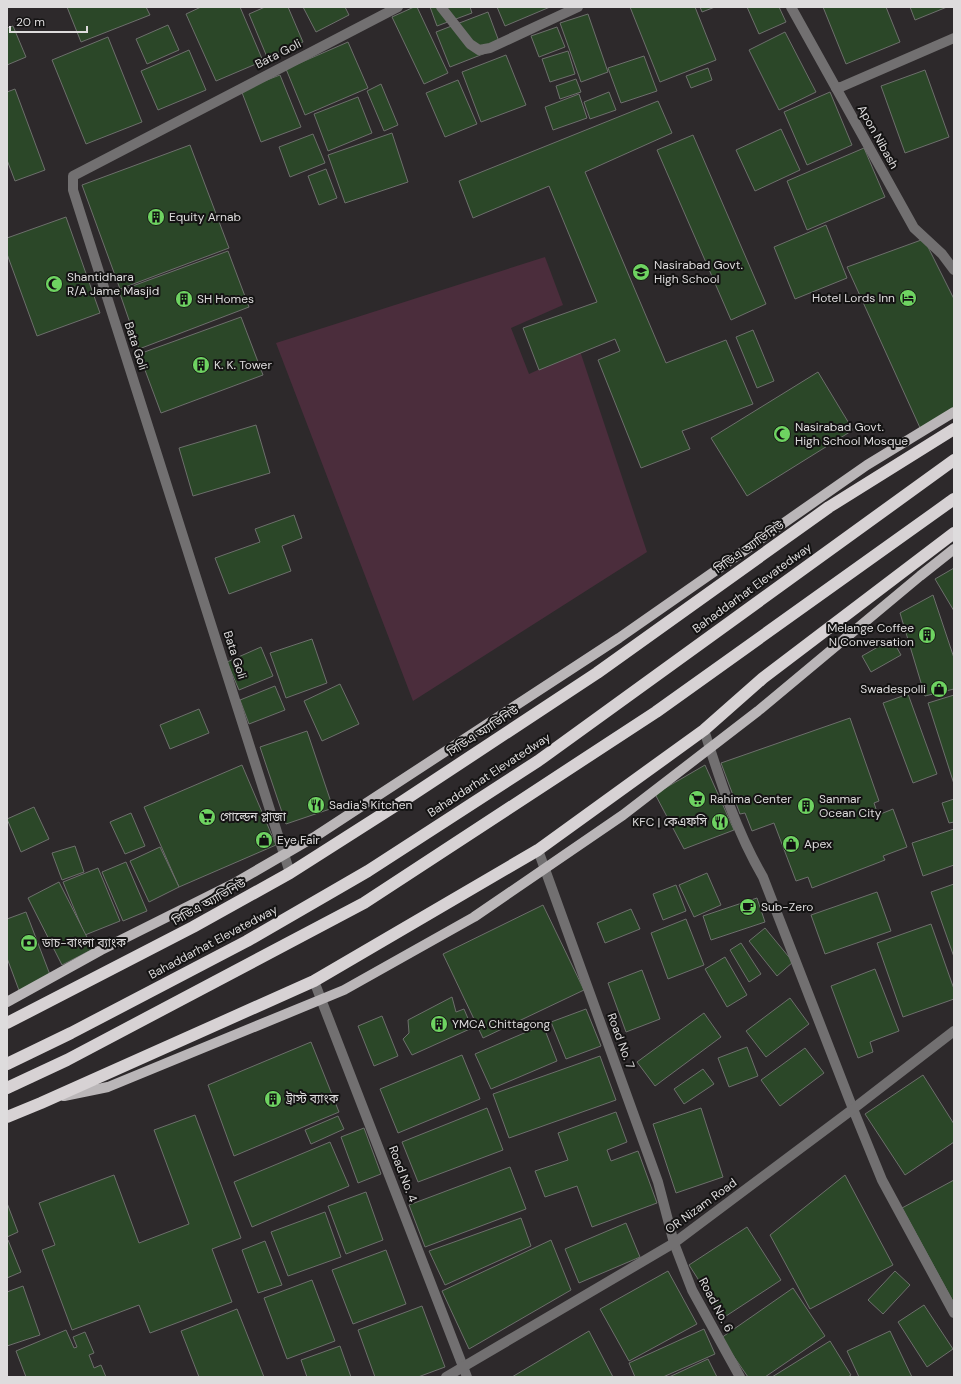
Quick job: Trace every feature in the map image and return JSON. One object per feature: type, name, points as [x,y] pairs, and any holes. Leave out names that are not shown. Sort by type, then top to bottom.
[{"type":"highway","name":"সিডিএ অ্যাভিনিউ","points":[[7,1023],[193,927],[290,873],[403,801],[597,673],[829,507],[954,429]]},
{"type":"highway","name":"Bahaddarhat Elevatedway","points":[[7,1064],[71,1033],[247,942],[368,871],[538,761],[954,460]]},
{"type":"highway","points":[[7,1088],[67,1060],[364,903],[656,712],[954,499]]},
{"type":"highway","points":[[7,1117],[314,981],[538,850],[704,730],[763,678],[954,533]]},
{"type":"main road","points":[[7,1002],[101,950],[233,884],[316,836],[620,638],[867,465],[954,412]]},
{"type":"main road","points":[[52,1098],[108,1087],[344,990],[474,917],[629,811],[758,711],[954,549]]},
{"type":"street","name":"Bata Goli","points":[[290,873],[73,190],[73,176],[398,7]]},
{"type":"street","points":[[441,7],[470,44],[479,50],[490,48],[578,7]]},
{"type":"street","name":"Apon Nibash","points":[[791,7],[914,228],[942,254],[954,270]]},
{"type":"street","points":[[836,88],[954,38]]},
{"type":"street","points":[[704,730],[727,801],[749,853],[763,877],[882,1180],[954,1313]]},
{"type":"street","name":"Road No. 7","points":[[538,850],[658,1182],[674,1243]]},
{"type":"street","name":"Road No. 4","points":[[314,981],[465,1372]]},
{"type":"street","name":"OR Nizam Road","points":[[446,1377],[465,1372],[674,1243],[853,1109],[954,1031]]},
{"type":"street","name":"Road No. 6","points":[[674,1243],[692,1290],[740,1377]]},
{"type":"shaded area","points":[[545,257],[563,305],[511,328],[529,374],[580,351],[647,552],[413,701],[276,343]]},
{"type":"building","points":[[67,7],[146,7],[150,15],[81,42]]},
{"type":"building","points":[[201,7],[240,7],[263,61],[216,81],[186,14]]},
{"type":"building","points":[[265,7],[288,7],[303,42],[267,57],[249,14]]},
{"type":"building","points":[[303,7],[345,7],[349,15],[316,32]]},
{"type":"building","points":[[417,7],[448,73],[424,84],[392,17]]},
{"type":"building","points":[[430,7],[470,7],[472,13],[437,26]]},
{"type":"building","points":[[497,7],[550,7],[505,26]]},
{"type":"building","points":[[630,7],[695,7],[716,60],[660,82]]},
{"type":"building","points":[[700,7],[715,7],[702,12]]},
{"type":"building","points":[[747,7],[779,7],[786,22],[759,34]]},
{"type":"building","points":[[823,7],[886,7],[900,42],[846,64]]},
{"type":"building","points":[[910,7],[947,7],[915,20]]},
{"type":"building","points":[[488,12],[501,47],[450,67],[436,32]]},
{"type":"building","points":[[588,14],[608,72],[581,82],[560,23]]},
{"type":"building","points":[[168,25],[179,50],[147,64],[136,39]]},
{"type":"building","points":[[13,26],[26,57],[7,65],[7,28]]},
{"type":"building","points":[[557,27],[565,47],[539,57],[531,36]]},
{"type":"building","points":[[785,32],[816,92],[779,110],[749,50]]},
{"type":"building","points":[[108,37],[142,122],[86,144],[52,60]]},
{"type":"building","points":[[348,42],[368,88],[305,115],[286,69]]},
{"type":"building","points":[[189,50],[206,90],[158,110],[141,71]]},
{"type":"building","points":[[568,51],[575,74],[550,82],[542,59]]},
{"type":"building","points":[[506,55],[526,105],[481,122],[462,72]]},
{"type":"building","points":[[644,56],[657,91],[621,103],[608,68]]},
{"type":"building","points":[[708,68],[712,80],[691,88],[686,76]]},
{"type":"building","points":[[925,70],[949,137],[905,153],[881,86]]},
{"type":"building","points":[[280,75],[301,127],[261,142],[241,90]]},
{"type":"building","points":[[576,79],[581,92],[560,99],[556,86]]},
{"type":"building","points":[[458,80],[477,124],[445,137],[426,93]]},
{"type":"building","points":[[381,84],[398,125],[384,131],[367,91]]},
{"type":"building","points":[[15,89],[45,170],[15,181],[7,160],[7,92]]},
{"type":"building","points":[[609,92],[616,110],[590,119],[584,102]]},
{"type":"building","points":[[830,92],[852,145],[807,165],[784,112]]},
{"type":"building","points":[[579,94],[587,118],[553,130],[545,107]]},
{"type":"building","points":[[358,97],[372,133],[328,151],[314,114]]},
{"type":"building","name":"Nasirabad Govt. High School","points":[[658,101],[672,133],[585,172],[666,363],[726,340],[753,404],[682,431],[690,449],[641,468],[598,360],[620,351],[615,339],[539,370],[523,328],[597,302],[549,186],[473,218],[459,181]]},
{"type":"building","points":[[781,129],[800,170],[755,191],[736,150]]},
{"type":"building","points":[[392,133],[408,182],[345,203],[328,155]]},
{"type":"building","points":[[313,134],[325,163],[290,177],[279,147]]},
{"type":"building","name":"Nasirabad Govt. High School","points":[[693,135],[766,304],[731,320],[657,150]]},
{"type":"building","name":"Equity Arnab","points":[[190,145],[229,248],[120,289],[82,185]]},
{"type":"building","points":[[864,148],[885,197],[807,230],[787,181]]},
{"type":"building","points":[[326,169],[337,198],[319,205],[308,176]]},
{"type":"building","name":"Shantidhara R/A Jame Masjid","points":[[66,217],[100,313],[37,336],[7,254],[7,238]]},
{"type":"building","points":[[826,225],[847,278],[795,299],[774,247]]},
{"type":"building","name":"Hotel Lords Inn","points":[[924,239],[954,299],[954,414],[921,430],[847,267]]},
{"type":"building","name":"SH Homes","points":[[228,251],[249,307],[139,349],[119,291]]},
{"type":"building","name":"K. K. Tower","points":[[241,317],[263,375],[161,413],[139,354]]},
{"type":"building","points":[[753,330],[774,381],[757,388],[736,337]]},
{"type":"building","name":"Nasirabad Govt. High School Mosque","points":[[818,372],[853,430],[747,496],[711,438]]},
{"type":"building","points":[[256,425],[270,473],[193,496],[179,448]]},
{"type":"building","points":[[294,515],[302,538],[282,546],[291,571],[229,594],[215,558],[260,542],[255,529]]},
{"type":"building","points":[[954,568],[954,611],[935,579]]},
{"type":"building","name":"Melange Coffee N Conversation","points":[[933,595],[954,658],[954,689],[925,696],[900,613]]},
{"type":"building","points":[[312,639],[327,683],[286,698],[270,653]]},
{"type":"building","points":[[892,639],[901,655],[871,672],[862,656]]},
{"type":"building","points":[[261,647],[273,676],[239,690],[227,662]]},
{"type":"building","points":[[340,684],[359,724],[322,741],[304,701]]},
{"type":"building","points":[[275,686],[285,710],[249,724],[240,700]]},
{"type":"building","points":[[908,694],[937,774],[913,783],[883,703]]},
{"type":"building","points":[[954,695],[954,784],[928,703]]},
{"type":"building","points":[[199,709],[209,733],[170,749],[160,725]]},
{"type":"building","name":"Sanmar Ocean City","points":[[850,718],[879,801],[874,803],[878,815],[893,809],[907,847],[883,856],[885,860],[812,888],[808,877],[796,881],[774,823],[752,831],[745,813],[740,814],[721,763]]},
{"type":"building","points":[[307,731],[333,808],[286,824],[260,747]]},
{"type":"building","name":"গোল্ডেন প্লাজা","points":[[242,765],[276,845],[179,887],[144,807]]},
{"type":"building","points":[[705,765],[734,830],[684,849],[655,794]]},
{"type":"building","points":[[954,799],[954,822],[949,823],[942,803]]},
{"type":"building","points":[[34,807],[49,839],[21,852],[7,819]]},
{"type":"building","points":[[131,813],[145,846],[125,854],[110,822]]},
{"type":"building","points":[[954,829],[954,865],[923,876],[912,843]]},
{"type":"building","points":[[75,846],[84,872],[62,880],[52,853]]},
{"type":"building","points":[[160,847],[179,887],[149,902],[130,861]]},
{"type":"building","points":[[126,862],[147,911],[123,921],[102,872]]},
{"type":"building","points":[[98,868],[120,921],[85,935],[63,882]]},
{"type":"building","points":[[707,873],[721,905],[694,917],[679,885]]},
{"type":"building","points":[[59,882],[93,949],[62,965],[28,898]]},
{"type":"building","points":[[954,884],[954,957],[931,892]]},
{"type":"building","points":[[676,885],[686,911],[663,920],[653,894]]},
{"type":"building","points":[[877,892],[891,931],[825,954],[811,915]]},
{"type":"building","points":[[757,898],[765,922],[711,940],[703,916]]},
{"type":"building","points":[[543,905],[584,990],[483,1038],[443,954]]},
{"type":"building","points":[[631,909],[640,929],[605,943],[597,923]]},
{"type":"building","points":[[26,912],[52,980],[20,993],[7,958],[7,919]]},
{"type":"building","points":[[686,919],[704,965],[668,979],[651,933]]},
{"type":"building","points":[[931,924],[954,989],[954,999],[903,1017],[877,943]]},
{"type":"building","points":[[765,928],[793,962],[777,976],[749,941]]},
{"type":"building","points":[[741,943],[761,974],[749,982],[730,950]]},
{"type":"building","points":[[725,957],[747,995],[727,1007],[705,969]]},
{"type":"building","points":[[875,969],[899,1031],[870,1042],[873,1052],[858,1058],[831,986]]},
{"type":"building","points":[[642,970],[660,1019],[626,1032],[608,983]]},
{"type":"building","name":"YMCA Chittagong","points":[[452,997],[456,1012],[464,1009],[472,1028],[412,1055],[403,1039],[409,1033],[408,1020]]},
{"type":"building","points":[[790,998],[809,1024],[766,1057],[746,1031]]},
{"type":"building","points":[[586,1009],[601,1046],[566,1059],[551,1022]]},
{"type":"building","points":[[704,1013],[721,1037],[655,1086],[637,1062]]},
{"type":"building","points":[[382,1016],[398,1056],[374,1066],[358,1026]]},
{"type":"building","points":[[543,1025],[557,1061],[491,1089],[475,1054]]},
{"type":"building","name":"ট্রাস্ট ব্যাংক","points":[[311,1042],[339,1112],[234,1156],[208,1085]]},
{"type":"building","points":[[747,1047],[758,1076],[729,1087],[718,1058]]},
{"type":"building","points":[[805,1048],[824,1073],[780,1106],[761,1080]]},
{"type":"building","points":[[462,1055],[480,1099],[398,1133],[380,1089]]},
{"type":"building","points":[[600,1056],[616,1100],[509,1138],[493,1094]]},
{"type":"building","points":[[703,1069],[714,1084],[684,1104],[674,1089]]},
{"type":"building","points":[[923,1075],[954,1124],[954,1142],[905,1175],[865,1114]]},
{"type":"building","points":[[487,1108],[503,1150],[418,1182],[402,1142]]},
{"type":"building","points":[[701,1108],[723,1177],[676,1193],[653,1124]]},
{"type":"building","points":[[616,1112],[627,1142],[607,1150],[611,1161],[638,1151],[657,1203],[592,1227],[577,1186],[545,1197],[535,1171],[568,1160],[558,1133]]},
{"type":"building","points":[[195,1115],[241,1238],[212,1249],[232,1302],[150,1333],[139,1305],[72,1330],[42,1250],[55,1245],[39,1203],[114,1175],[139,1243],[189,1224],[154,1130]]},
{"type":"building","points":[[338,1116],[344,1129],[311,1144],[305,1130]]},
{"type":"building","points":[[364,1128],[381,1174],[358,1183],[341,1137]]},
{"type":"building","points":[[330,1142],[349,1186],[252,1227],[234,1182]]},
{"type":"building","points":[[510,1167],[526,1209],[425,1247],[409,1205]]},
{"type":"building","points":[[845,1175],[893,1265],[810,1309],[770,1235]]},
{"type":"building","points":[[954,1180],[954,1303],[902,1208]]},
{"type":"building","points":[[366,1192],[383,1240],[346,1254],[328,1206]]},
{"type":"building","points":[[7,1203],[18,1232],[7,1237]]},
{"type":"building","points":[[325,1212],[341,1257],[288,1276],[271,1232]]},
{"type":"building","points":[[521,1218],[531,1246],[445,1285],[429,1251]]},
{"type":"building","points":[[626,1223],[640,1257],[579,1283],[565,1249]]},
{"type":"building","points":[[747,1227],[781,1280],[723,1318],[689,1265]]},
{"type":"building","points":[[7,1240],[21,1272],[7,1278]]},
{"type":"building","points":[[551,1240],[571,1290],[469,1349],[442,1291]]},
{"type":"building","points":[[265,1241],[282,1285],[258,1293],[242,1250]]},
{"type":"building","points":[[386,1250],[406,1304],[353,1324],[332,1270]]},
{"type":"building","points":[[668,1271],[697,1324],[629,1361],[600,1309]]},
{"type":"building","points":[[895,1271],[910,1285],[883,1314],[868,1300]]},
{"type":"building","points":[[312,1280],[335,1341],[287,1359],[264,1298]]},
{"type":"building","points":[[23,1286],[40,1335],[7,1346],[7,1292]]},
{"type":"building","points":[[793,1288],[825,1336],[765,1377],[748,1377],[721,1338]]},
{"type":"building","points":[[924,1305],[953,1349],[927,1367],[898,1322]]},
{"type":"building","points":[[422,1306],[445,1367],[418,1377],[375,1377],[358,1330]]},
{"type":"building","points":[[237,1309],[264,1377],[199,1377],[181,1331]]},
{"type":"building","points":[[704,1329],[715,1354],[663,1377],[635,1377],[629,1363]]},
{"type":"building","points":[[66,1330],[74,1348],[77,1347],[73,1337],[85,1332],[94,1353],[89,1355],[94,1368],[101,1365],[106,1377],[26,1377],[16,1351]]},
{"type":"building","points":[[589,1331],[613,1377],[512,1377]]},
{"type":"building","points":[[890,1331],[912,1377],[859,1377],[847,1351]]},
{"type":"building","points":[[830,1341],[851,1375],[848,1377],[772,1377]]},
{"type":"building","points":[[340,1346],[351,1377],[307,1377],[301,1360]]},
{"type":"building","points":[[708,1359],[717,1377],[669,1377]]},
{"type":"place","name":"Equity Arnab","points":[[156,217]]},
{"type":"place","name":"Nasirabad Govt. High School","points":[[641,272]]},
{"type":"place","name":"Shantidhara R/A Jame Masjid","points":[[54,284]]},
{"type":"place","name":"Hotel Lords Inn","points":[[908,298]]},
{"type":"place","name":"SH Homes","points":[[184,299]]},
{"type":"place","name":"K. K. Tower","points":[[201,365]]},
{"type":"place","name":"Nasirabad Govt. High School Mosque","points":[[782,434]]},
{"type":"place","name":"Melange Coffee N Conversation","points":[[927,635]]},
{"type":"place","name":"Swadespolli","points":[[939,689]]},
{"type":"place","name":"Rahima Center","points":[[697,799]]},
{"type":"place","name":"Sadia's Kitchen","points":[[316,805]]},
{"type":"place","name":"Sanmar Ocean City","points":[[806,806]]},
{"type":"place","name":"গোল্ডেন প্লাজা","points":[[207,817]]},
{"type":"place","name":"KFC | কেএফসি","points":[[720,822]]},
{"type":"place","name":"Eye Fair","points":[[264,840]]},
{"type":"place","name":"Apex","points":[[791,844]]},
{"type":"place","name":"Sub-Zero","points":[[748,907]]},
{"type":"place","name":"ডাচ-বাংলা ব্যাংক","points":[[29,943]]},
{"type":"place","name":"YMCA Chittagong","points":[[439,1024]]},
{"type":"place","name":"ট্রাস্ট ব্যাংক","points":[[273,1099]]}]
